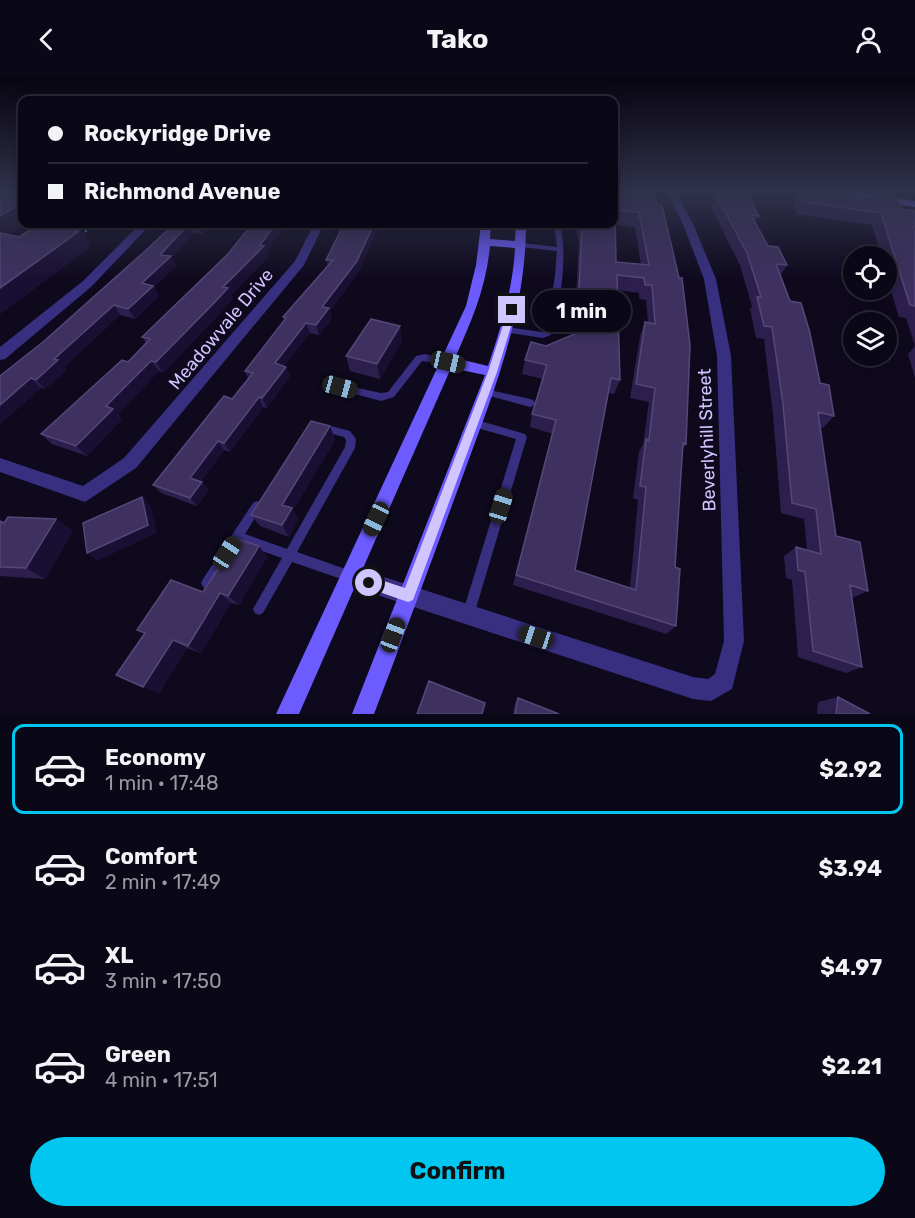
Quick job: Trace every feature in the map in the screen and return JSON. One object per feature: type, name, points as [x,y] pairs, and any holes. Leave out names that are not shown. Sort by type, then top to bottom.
[{"type":"main road","points":[[287,714],[472,306],[486,228]]},
{"type":"main road","points":[[363,714],[493,372],[517,291],[522,245],[521,228]]},
{"type":"main road","points":[[485,242],[522,245]]},
{"type":"main road","points":[[448,362],[493,372]]},
{"type":"street","name":"Beverlyhill Street","points":[[468,615],[693,688],[711,690],[724,681],[734,641],[724,356],[710,279],[686,221]]},
{"type":"street","points":[[0,355],[87,284],[142,228]]},
{"type":"street","name":"Meadowvale Drive","points":[[0,465],[85,494],[130,463],[300,262],[317,228]]},
{"type":"street","points":[[350,576],[468,615]]},
{"type":"lane","points":[[506,330],[543,335],[548,333],[560,249],[558,228]]},
{"type":"lane","points":[[522,245],[560,249]]},
{"type":"lane","points":[[340,387],[381,397],[391,395],[419,358],[425,357],[448,362]]},
{"type":"lane","points":[[485,392],[530,403]]},
{"type":"lane","points":[[468,615],[522,437],[473,423]]},
{"type":"lane","points":[[259,609],[350,448],[351,439],[347,434],[321,427],[312,428]]},
{"type":"lane","points":[[207,583],[261,501]]},
{"type":"lane","points":[[237,537],[350,576]]},
{"type":"path","points":[[73,240],[90,228]]},
{"type":"building","points":[[641,221],[666,221],[679,278],[682,278],[690,345],[686,444],[683,443],[675,567],[680,569],[676,626],[516,575],[556,420],[532,414],[547,365],[525,360],[531,342],[546,346],[577,333],[582,228],[615,228],[616,262],[649,265]],"holes":[[[617,275],[644,278],[645,285],[652,285],[655,324],[645,322],[636,384],[655,388],[649,440],[646,439],[640,486],[646,487],[636,590],[575,570],[611,378],[620,380]]]},
{"type":"building","points":[[730,221],[754,221],[768,246],[778,247],[787,265],[776,264],[790,301],[801,303],[810,333],[820,383],[829,385],[834,416],[818,412],[836,536],[860,542],[868,591],[850,585],[862,667],[813,651],[805,572],[798,570],[796,547],[821,554],[816,509],[792,503],[783,404],[772,327],[764,326],[757,297],[761,297],[747,253]]},
{"type":"building","points":[[883,221],[915,221],[915,227],[913,227],[915,233],[915,306],[910,305],[897,264],[897,246],[891,246]]},
{"type":"building","points":[[34,228],[80,229],[0,288],[0,233],[19,237]]},
{"type":"building","points":[[170,228],[185,228],[160,255],[171,256],[142,283],[153,286],[128,309],[114,305],[54,359],[58,360],[36,380],[31,378],[0,405],[0,376],[43,342]]},
{"type":"building","points":[[249,228],[273,228],[260,245],[264,246],[223,287],[228,288],[156,362],[151,361],[106,406],[113,409],[76,446],[41,434],[122,360],[128,362],[150,339],[142,337],[228,254]]},
{"type":"building","points":[[342,228],[372,228],[357,261],[322,307],[329,308],[316,325],[306,323],[275,363],[286,367],[262,398],[259,397],[224,443],[218,441],[190,478],[202,482],[190,498],[153,485],[224,396],[232,399],[253,373],[245,371],[286,318],[283,317],[333,260],[326,260]]},
{"type":"building","points":[[371,319],[400,326],[377,364],[346,356]]},
{"type":"building","points":[[311,421],[330,426],[282,505],[292,508],[282,525],[251,515]]},
{"type":"building","points":[[142,497],[148,525],[87,553],[83,523]]},
{"type":"building","points":[[8,517],[56,519],[26,568],[0,567],[0,521],[4,523]]},
{"type":"building","points":[[237,539],[259,546],[228,596],[220,593],[188,646],[173,640],[143,687],[116,675],[145,633],[137,630],[171,580],[203,592]]},
{"type":"building","points":[[429,681],[485,703],[482,714],[417,714]]},
{"type":"building","points":[[838,697],[870,714],[836,714]]},
{"type":"building","points":[[518,698],[559,714],[515,714]]},
{"type":"route","points":[[369,583],[408,596],[493,372],[512,310]]}]
